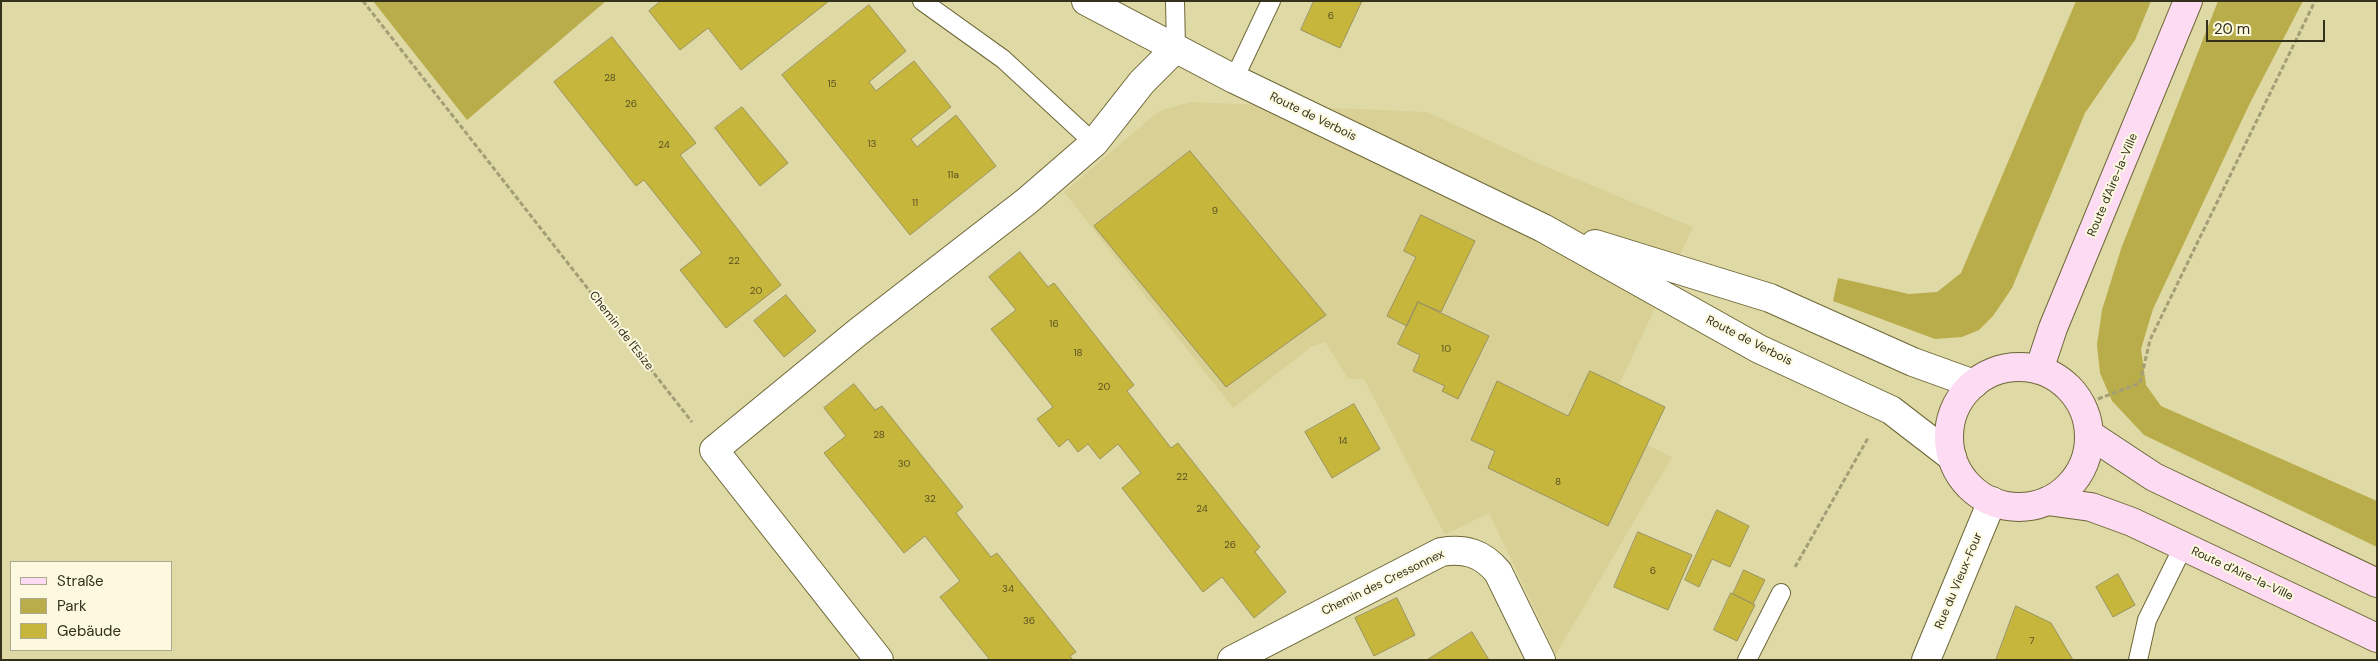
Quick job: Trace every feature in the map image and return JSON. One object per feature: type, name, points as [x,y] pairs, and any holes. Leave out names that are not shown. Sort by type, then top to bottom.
[{"type":"main road","name":"Route d'Aire-la-Ville","points":[[2039,370],[2053,328],[2188,1]]},
{"type":"main road","points":[[2020,367],[2039,370],[2057,378],[2071,390],[2081,403],[2090,434],[2083,467],[2070,486],[2047,501],[2024,507],[2010,506],[1992,501],[1972,488],[1961,476],[1952,456],[1950,427],[1959,402],[1974,384],[1996,371],[2020,367]]},
{"type":"main road","points":[[2090,434],[2154,477],[2377,583]]},
{"type":"main road","name":"Route d'Aire-la-Ville","points":[[2047,501],[2091,507],[2132,522],[2377,638]]},
{"type":"street","name":"Route de Verbois","points":[[1086,1],[1234,79],[1543,228],[1759,349],[1891,410],[1952,456]]},
{"type":"street","points":[[879,660],[714,450],[858,332],[1027,201],[1094,144],[1142,82],[1176,48]]},
{"type":"street","name":"Route de Verbois","points":[[1543,228],[1770,298],[1913,362],[1974,384]]},
{"type":"street","name":"Rue du Vieux-Four","points":[[1926,660],[1992,501]]},
{"type":"street","name":"Chemin des Cressonnex","points":[[1232,660],[1441,552],[1459,549],[1474,553],[1489,561],[1498,572],[1541,660]]},
{"type":"lane","points":[[922,1],[1003,59],[1094,144]]},
{"type":"lane","points":[[1175,1],[1176,48]]},
{"type":"lane","points":[[1234,79],[1271,1]]},
{"type":"lane","points":[[2138,660],[2147,620],[2183,547]]},
{"type":"lane","points":[[1747,660],[1781,593]]},
{"type":"path","name":"Chemin de l'Esize","points":[[363,1],[714,450]]},
{"type":"path","points":[[2098,399],[2140,383],[2150,340],[2315,1]]},
{"type":"path","points":[[1781,593],[1872,430]]},
{"type":"shaded area","points":[[1191,102],[1427,112],[1542,165],[1693,227],[1619,385],[1665,407],[1647,445],[1672,457],[1556,654],[1489,513],[1445,535],[1364,379],[1349,379],[1325,342],[1311,347],[1233,408],[1064,192],[1159,111]]},
{"type":"green space","points":[[373,1],[606,1],[467,120]]},
{"type":"green space","points":[[2076,1],[2151,1],[2135,40],[2085,113],[2012,288],[1993,316],[1979,330],[1962,337],[1935,339],[1833,301],[1838,278],[1909,294],[1937,292],[1961,273]]},
{"type":"green space","points":[[2218,1],[2303,1],[2250,103],[2153,309],[2141,349],[2146,385],[2161,406],[2377,501],[2377,547],[2144,435],[2112,401],[2100,373],[2097,345],[2102,310],[2121,249]]},
{"type":"building","points":[[661,1],[829,1],[741,70],[708,28],[680,50],[649,11]]},
{"type":"building","points":[[1314,1],[1362,1],[1340,48],[1301,30]]},
{"type":"building","points":[[869,5],[906,51],[869,82],[876,91],[914,61],[951,107],[911,139],[917,147],[956,115],[996,166],[910,235],[782,75]]},
{"type":"building","points":[[612,37],[696,143],[680,155],[781,285],[726,328],[680,270],[702,253],[644,180],[636,186],[554,82]]},
{"type":"building","points":[[742,107],[788,163],[760,186],[715,128]]},
{"type":"building","points":[[1190,151],[1326,315],[1226,387],[1094,226]]},
{"type":"building","points":[[1421,215],[1475,241],[1441,312],[1418,302],[1407,326],[1387,316],[1416,257],[1404,251]]},
{"type":"building","points":[[1020,252],[1048,287],[1054,283],[1134,385],[1127,391],[1171,448],[1178,443],[1260,547],[1255,552],[1286,592],[1254,618],[1222,577],[1203,592],[1122,488],[1141,473],[1118,444],[1100,459],[1088,444],[1078,452],[1068,439],[1059,447],[1037,419],[1053,407],[991,329],[1016,310],[989,277]]},
{"type":"building","points":[[786,295],[816,331],[784,357],[754,321]]},
{"type":"building","points":[[1418,302],[1489,336],[1458,399],[1442,391],[1445,386],[1413,371],[1420,355],[1398,344]]},
{"type":"building","points":[[1590,371],[1665,407],[1608,526],[1488,468],[1495,451],[1471,440],[1497,381],[1568,416]]},
{"type":"building","points":[[854,384],[875,410],[882,406],[963,507],[956,513],[991,557],[997,553],[1076,652],[1070,656],[1073,660],[990,660],[940,597],[960,581],[925,536],[904,553],[824,453],[846,436],[824,408]]},
{"type":"building","points":[[1354,404],[1380,449],[1332,478],[1305,432]]},
{"type":"building","points":[[1717,510],[1749,526],[1730,567],[1712,559],[1699,587],[1685,580]]},
{"type":"building","points":[[1638,532],[1692,555],[1668,610],[1614,587]]},
{"type":"building","points":[[1744,570],[1765,580],[1753,604],[1733,594]]},
{"type":"building","points":[[2118,574],[2135,605],[2113,617],[2096,587]]},
{"type":"building","points":[[1731,593],[1755,605],[1737,641],[1714,630]]},
{"type":"building","points":[[1397,598],[1415,635],[1374,656],[1355,618]]},
{"type":"building","points":[[2016,606],[2051,623],[2073,660],[1996,660]]},
{"type":"building","points":[[1472,632],[1489,660],[1427,660]]}]
